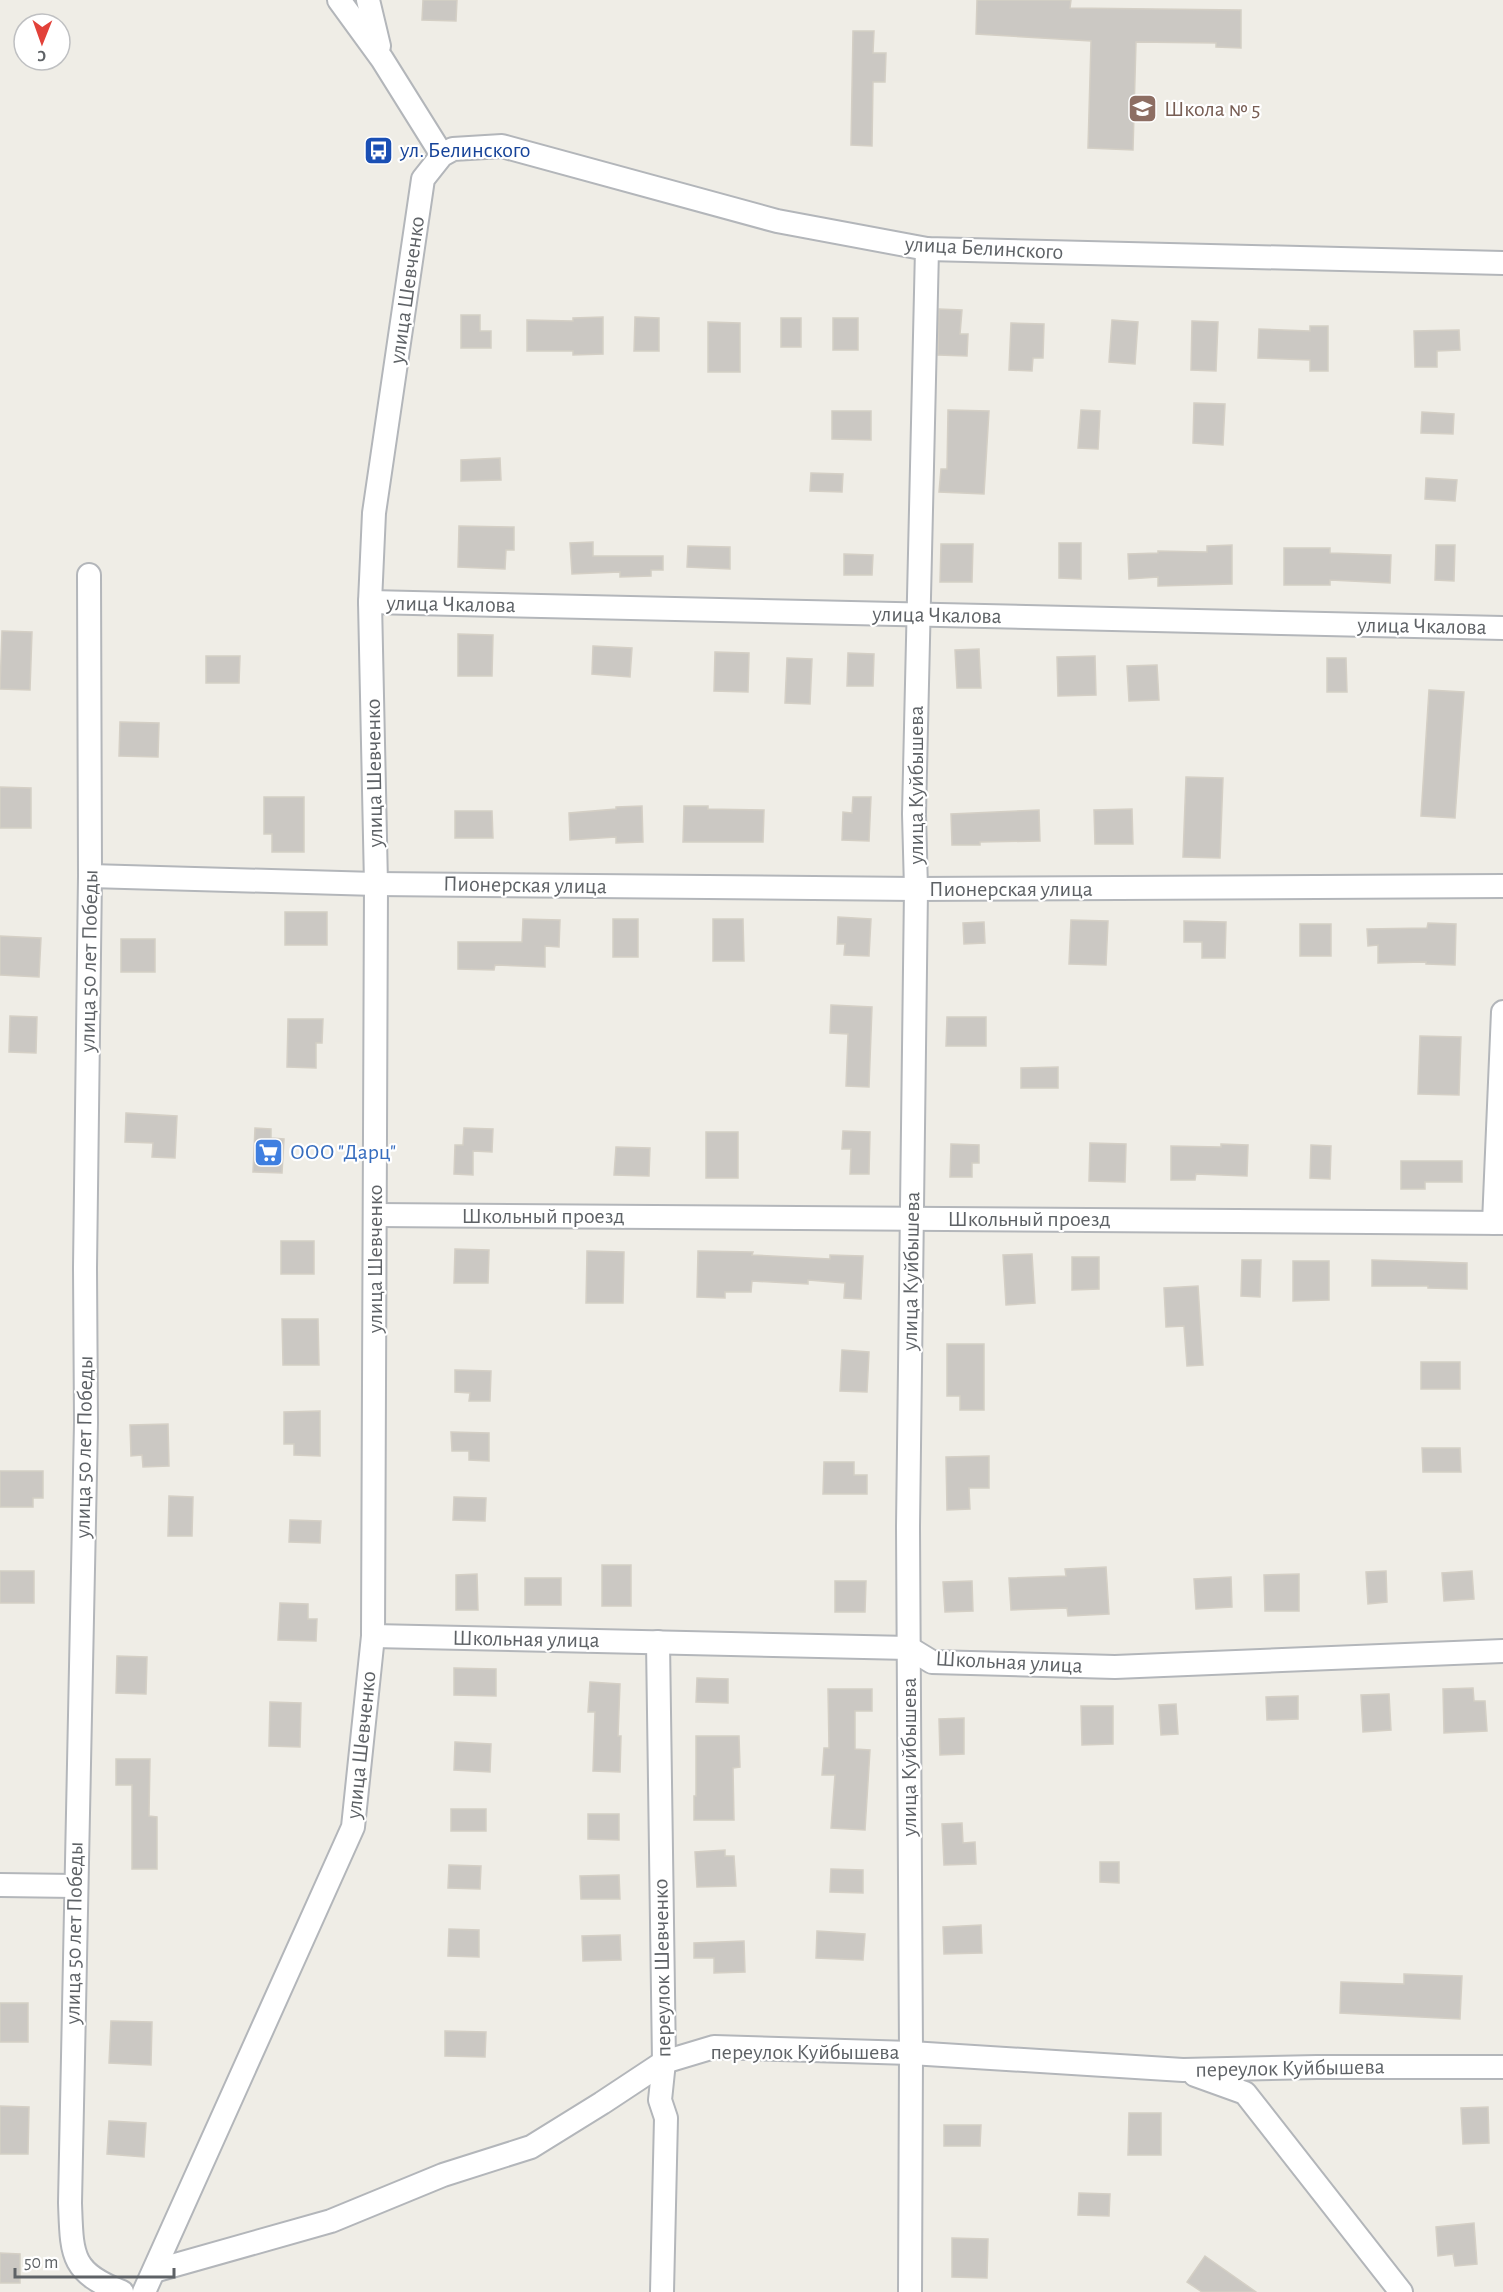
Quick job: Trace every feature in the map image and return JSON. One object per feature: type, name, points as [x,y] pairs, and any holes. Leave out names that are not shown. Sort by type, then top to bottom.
[{"type":"street","points":[[339,0],[382,59],[442,155]]},
{"type":"street","points":[[368,0],[382,59]]},
{"type":"street","name":"улица Белинского","points":[[442,155],[453,149],[502,146],[777,221],[927,249],[1503,263]]},
{"type":"street","name":"улица Шевченко","points":[[144,2292],[353,1827],[373,1636],[376,884],[370,602],[374,513],[423,179],[442,155]]},
{"type":"street","name":"улица Куйбышева","points":[[910,2292],[908,1527],[916,889],[914,814],[927,249]]},
{"type":"street","name":"улица 50 лет Победы","points":[[89,575],[90,876],[85,1268],[87,1423],[75,1886],[71,2232],[76,2259],[84,2272],[99,2283],[123,2292]]},
{"type":"street","name":"улица Чкалова","points":[[370,602],[1503,628]]},
{"type":"street","name":"Пионерская улица","points":[[90,876],[376,884],[916,889],[1503,886]]},
{"type":"street","points":[[1498,1222],[1503,1012]]},
{"type":"street","name":"Школьный проезд","points":[[376,1215],[1498,1222]]},
{"type":"street","name":"Школьная улица","points":[[373,1636],[909,1648],[932,1662],[1115,1667],[1503,1651]]},
{"type":"street","name":"переулок Шевченко","points":[[658,1642],[664,2062],[660,2100],[666,2118],[662,2292]]},
{"type":"street","points":[[0,1885],[75,1886]]},
{"type":"street","name":"переулок Куйбышева","points":[[154,2271],[331,2221],[443,2175],[531,2147],[664,2062],[714,2047],[911,2052],[1183,2070],[1503,2067]]},
{"type":"street","points":[[1183,2070],[1245,2093],[1401,2292]]},
{"type":"building","points":[[423,0],[457,0],[456,21],[422,20]]},
{"type":"building","points":[[977,0],[1071,0],[1070,8],[1241,10],[1241,48],[1216,47],[1216,43],[1136,42],[1133,150],[1088,148],[1091,41],[976,34]]},
{"type":"building","points":[[853,31],[874,31],[873,53],[886,53],[885,82],[873,82],[872,146],[851,145]]},
{"type":"building","points":[[939,309],[962,310],[960,334],[968,334],[967,356],[938,355]]},
{"type":"building","points":[[461,315],[480,315],[480,331],[491,331],[491,348],[461,348]]},
{"type":"building","points":[[603,317],[603,354],[573,355],[573,351],[527,351],[527,320],[573,321],[573,318]]},
{"type":"building","points":[[635,317],[659,318],[659,351],[634,351]]},
{"type":"building","points":[[781,318],[801,318],[801,347],[781,347]]},
{"type":"building","points":[[833,318],[858,318],[858,350],[833,350]]},
{"type":"building","points":[[1112,320],[1138,322],[1135,364],[1109,362]]},
{"type":"building","points":[[1192,321],[1218,322],[1216,371],[1191,370]]},
{"type":"building","points":[[708,322],[740,323],[740,372],[708,372]]},
{"type":"building","points":[[1011,323],[1044,324],[1043,358],[1033,358],[1032,371],[1009,370]]},
{"type":"building","points":[[1310,326],[1328,326],[1328,371],[1310,371],[1310,360],[1258,358],[1259,329],[1310,331]]},
{"type":"building","points":[[1459,330],[1460,350],[1437,351],[1437,367],[1415,367],[1414,331]]},
{"type":"building","points":[[1194,403],[1225,404],[1223,445],[1193,443]]},
{"type":"building","points":[[948,410],[989,411],[984,494],[939,492],[941,469],[947,469]]},
{"type":"building","points":[[1081,410],[1100,411],[1098,449],[1078,448]]},
{"type":"building","points":[[832,411],[871,411],[871,440],[832,439]]},
{"type":"building","points":[[1422,412],[1454,414],[1453,434],[1421,433]]},
{"type":"building","points":[[500,458],[501,480],[461,481],[461,460]]},
{"type":"building","points":[[811,473],[843,474],[842,492],[810,491]]},
{"type":"building","points":[[1426,478],[1457,480],[1455,501],[1425,499]]},
{"type":"building","points":[[459,526],[514,527],[514,550],[506,550],[505,569],[458,567]]},
{"type":"building","points":[[593,542],[593,556],[663,556],[663,570],[651,570],[651,576],[620,577],[620,572],[572,574],[570,543]]},
{"type":"building","points":[[1059,543],[1081,543],[1081,579],[1059,578]]},
{"type":"building","points":[[941,544],[973,544],[972,582],[940,582]]},
{"type":"building","points":[[1232,545],[1232,584],[1158,586],[1158,577],[1129,579],[1128,554],[1158,553],[1158,551],[1207,552],[1207,546]]},
{"type":"building","points":[[1436,545],[1455,545],[1454,581],[1435,580]]},
{"type":"building","points":[[688,546],[730,547],[730,569],[687,567]]},
{"type":"building","points":[[1284,548],[1330,548],[1330,553],[1391,555],[1390,583],[1330,580],[1330,585],[1284,585]]},
{"type":"building","points":[[844,554],[873,555],[872,575],[844,575]]},
{"type":"building","points":[[2,631],[32,632],[30,690],[0,689]]},
{"type":"building","points":[[458,634],[493,635],[492,676],[458,676]]},
{"type":"building","points":[[593,646],[632,648],[630,677],[592,674]]},
{"type":"building","points":[[979,649],[981,688],[957,688],[955,650]]},
{"type":"building","points":[[715,652],[749,653],[748,692],[714,691]]},
{"type":"building","points":[[848,653],[874,654],[873,686],[847,686]]},
{"type":"building","points":[[206,656],[240,656],[239,683],[206,683]]},
{"type":"building","points":[[1095,656],[1096,695],[1058,696],[1057,657]]},
{"type":"building","points":[[787,658],[812,659],[810,704],[785,703]]},
{"type":"building","points":[[1327,658],[1346,658],[1347,692],[1327,692]]},
{"type":"building","points":[[1157,665],[1159,700],[1129,701],[1127,666]]},
{"type":"building","points":[[1429,690],[1464,692],[1455,818],[1421,816]]},
{"type":"building","points":[[120,722],[159,723],[158,757],[119,756]]},
{"type":"building","points":[[1186,777],[1223,778],[1220,858],[1183,857]]},
{"type":"building","points":[[0,787],[31,788],[31,828],[0,828]]},
{"type":"building","points":[[264,797],[304,797],[304,852],[272,852],[272,834],[264,834]]},
{"type":"building","points":[[853,797],[871,797],[869,841],[842,840],[843,812],[852,813]]},
{"type":"building","points":[[642,806],[643,842],[616,843],[616,837],[570,840],[569,813]]},
{"type":"building","points":[[684,806],[764,810],[763,842],[683,842]]},
{"type":"building","points":[[1132,809],[1133,844],[1095,844],[1094,810]]},
{"type":"building","points":[[1039,810],[1040,841],[952,845],[951,814]]},
{"type":"building","points":[[455,811],[492,811],[493,838],[455,838]]},
{"type":"building","points":[[285,912],[327,912],[327,945],[285,945]]},
{"type":"building","points":[[838,917],[871,919],[869,956],[844,955],[845,944],[837,944]]},
{"type":"building","points":[[523,919],[560,920],[559,947],[545,946],[545,967],[495,965],[494,970],[458,969],[458,942],[522,942]]},
{"type":"building","points":[[613,919],[638,919],[638,957],[613,957]]},
{"type":"building","points":[[713,919],[743,919],[744,961],[713,961]]},
{"type":"building","points":[[1071,920],[1108,921],[1106,965],[1069,964]]},
{"type":"building","points":[[1184,921],[1226,922],[1225,958],[1202,958],[1202,942],[1184,942]]},
{"type":"building","points":[[984,922],[985,943],[964,944],[963,923]]},
{"type":"building","points":[[1428,923],[1456,924],[1455,965],[1426,964],[1426,962],[1378,963],[1378,945],[1368,946],[1367,929],[1427,928]]},
{"type":"building","points":[[1300,924],[1331,924],[1331,956],[1300,956]]},
{"type":"building","points":[[0,936],[41,938],[39,977],[0,975]]},
{"type":"building","points":[[121,939],[155,939],[155,972],[121,972]]},
{"type":"building","points":[[831,1005],[872,1007],[869,1087],[846,1086],[848,1034],[830,1033]]},
{"type":"building","points":[[10,1016],[37,1017],[36,1053],[9,1052]]},
{"type":"building","points":[[947,1017],[986,1017],[986,1046],[946,1046]]},
{"type":"building","points":[[288,1019],[323,1019],[322,1043],[316,1043],[316,1068],[287,1067]]},
{"type":"building","points":[[1420,1036],[1461,1037],[1459,1095],[1418,1094]]},
{"type":"building","points":[[1058,1067],[1058,1088],[1021,1088],[1021,1068]]},
{"type":"building","points":[[126,1113],[177,1116],[175,1158],[152,1157],[153,1143],[125,1142]]},
{"type":"building","points":[[255,1128],[271,1129],[271,1138],[284,1139],[282,1173],[253,1172]]},
{"type":"building","points":[[464,1128],[493,1129],[492,1152],[473,1151],[473,1175],[454,1174],[455,1145],[463,1145]]},
{"type":"building","points":[[843,1131],[870,1132],[869,1174],[850,1174],[851,1149],[842,1149]]},
{"type":"building","points":[[706,1132],[738,1132],[738,1178],[706,1178]]},
{"type":"building","points":[[1090,1143],[1126,1144],[1125,1182],[1089,1181]]},
{"type":"building","points":[[951,1144],[979,1145],[979,1163],[972,1163],[972,1177],[950,1177]]},
{"type":"building","points":[[1221,1144],[1248,1145],[1247,1176],[1196,1174],[1195,1180],[1171,1180],[1171,1146],[1221,1147]]},
{"type":"building","points":[[1311,1145],[1331,1146],[1330,1179],[1310,1178]]},
{"type":"building","points":[[616,1147],[650,1148],[649,1176],[614,1175]]},
{"type":"building","points":[[1401,1161],[1462,1161],[1462,1182],[1425,1182],[1425,1189],[1401,1189]]},
{"type":"building","points":[[281,1241],[314,1241],[314,1274],[281,1274]]},
{"type":"building","points":[[455,1249],[489,1250],[488,1283],[454,1283]]},
{"type":"building","points":[[587,1251],[624,1252],[623,1303],[586,1303]]},
{"type":"building","points":[[698,1251],[753,1252],[752,1255],[830,1259],[830,1255],[863,1256],[861,1299],[844,1298],[845,1283],[808,1280],[808,1284],[752,1281],[751,1292],[725,1292],[725,1298],[697,1297]]},
{"type":"building","points":[[1032,1254],[1035,1303],[1006,1305],[1003,1255]]},
{"type":"building","points":[[1072,1257],[1099,1257],[1099,1289],[1072,1290]]},
{"type":"building","points":[[1242,1260],[1261,1260],[1260,1297],[1241,1296]]},
{"type":"building","points":[[1372,1260],[1467,1263],[1467,1289],[1372,1286]]},
{"type":"building","points":[[1293,1261],[1329,1261],[1329,1300],[1293,1301]]},
{"type":"building","points":[[1198,1286],[1203,1365],[1187,1366],[1184,1326],[1166,1327],[1164,1288]]},
{"type":"building","points":[[282,1319],[318,1319],[319,1365],[283,1365]]},
{"type":"building","points":[[947,1344],[984,1344],[984,1410],[960,1410],[960,1396],[947,1396]]},
{"type":"building","points":[[842,1350],[869,1352],[867,1392],[840,1391]]},
{"type":"building","points":[[1421,1362],[1460,1362],[1460,1389],[1421,1389]]},
{"type":"building","points":[[455,1370],[491,1371],[490,1401],[469,1401],[470,1393],[455,1392]]},
{"type":"building","points":[[320,1411],[320,1456],[294,1455],[294,1444],[284,1444],[284,1412]]},
{"type":"building","points":[[168,1424],[169,1466],[143,1467],[142,1455],[131,1456],[130,1425]]},
{"type":"building","points":[[451,1432],[489,1433],[489,1461],[469,1460],[469,1451],[452,1451]]},
{"type":"building","points":[[1422,1448],[1460,1448],[1461,1472],[1423,1472]]},
{"type":"building","points":[[989,1456],[989,1488],[969,1488],[970,1509],[947,1510],[946,1457]]},
{"type":"building","points":[[824,1462],[854,1462],[854,1475],[867,1475],[867,1494],[823,1494]]},
{"type":"building","points":[[0,1471],[43,1471],[43,1498],[33,1498],[33,1507],[0,1507]]},
{"type":"building","points":[[169,1496],[193,1497],[192,1536],[168,1536]]},
{"type":"building","points":[[454,1497],[486,1498],[485,1521],[453,1520]]},
{"type":"building","points":[[290,1520],[321,1521],[320,1543],[289,1542]]},
{"type":"building","points":[[602,1565],[631,1565],[631,1606],[602,1606]]},
{"type":"building","points":[[1106,1567],[1109,1614],[1068,1616],[1067,1608],[1011,1610],[1009,1578],[1066,1576],[1065,1569]]},
{"type":"building","points":[[0,1571],[34,1571],[34,1603],[0,1603]]},
{"type":"building","points":[[1386,1571],[1387,1602],[1368,1604],[1366,1572]]},
{"type":"building","points":[[1472,1571],[1474,1599],[1444,1601],[1442,1573]]},
{"type":"building","points":[[477,1574],[478,1610],[456,1610],[456,1575]]},
{"type":"building","points":[[1299,1574],[1299,1611],[1265,1611],[1264,1575]]},
{"type":"building","points":[[1231,1577],[1232,1607],[1196,1609],[1194,1579]]},
{"type":"building","points":[[525,1578],[561,1578],[561,1605],[525,1605]]},
{"type":"building","points":[[835,1581],[866,1581],[865,1612],[835,1612]]},
{"type":"building","points":[[972,1581],[973,1611],[945,1612],[943,1582]]},
{"type":"building","points":[[280,1603],[308,1604],[308,1619],[317,1619],[316,1641],[278,1640]]},
{"type":"building","points":[[117,1656],[147,1657],[146,1694],[116,1693]]},
{"type":"building","points":[[454,1668],[496,1669],[496,1696],[454,1695]]},
{"type":"building","points":[[697,1678],[728,1679],[728,1703],[696,1702]]},
{"type":"building","points":[[590,1682],[620,1684],[618,1736],[621,1736],[620,1772],[593,1771],[595,1712],[588,1712]]},
{"type":"building","points":[[1473,1688],[1474,1701],[1485,1701],[1487,1731],[1444,1733],[1443,1689]]},
{"type":"building","points":[[828,1689],[872,1689],[872,1711],[855,1711],[855,1749],[870,1750],[865,1830],[831,1828],[835,1775],[822,1775],[824,1748],[829,1748]]},
{"type":"building","points":[[1389,1694],[1391,1730],[1363,1732],[1361,1695]]},
{"type":"building","points":[[1298,1696],[1298,1719],[1267,1720],[1266,1697]]},
{"type":"building","points":[[270,1702],[301,1703],[300,1747],[269,1746]]},
{"type":"building","points":[[1176,1704],[1178,1734],[1161,1735],[1159,1705]]},
{"type":"building","points":[[1081,1706],[1113,1706],[1113,1744],[1082,1745]]},
{"type":"building","points":[[964,1718],[964,1754],[940,1755],[939,1719]]},
{"type":"building","points":[[696,1736],[739,1736],[740,1767],[733,1768],[734,1820],[694,1820]]},
{"type":"building","points":[[455,1742],[491,1744],[490,1772],[454,1770]]},
{"type":"building","points":[[116,1759],[150,1759],[149,1816],[157,1817],[157,1869],[132,1869],[132,1785],[116,1785]]},
{"type":"building","points":[[451,1809],[486,1809],[486,1831],[451,1831]]},
{"type":"building","points":[[588,1814],[619,1814],[619,1840],[588,1839]]},
{"type":"building","points":[[962,1823],[963,1843],[975,1842],[976,1864],[944,1865],[942,1824]]},
{"type":"building","points":[[725,1850],[725,1856],[734,1856],[736,1886],[697,1887],[695,1852]]},
{"type":"building","points":[[1100,1862],[1119,1862],[1119,1883],[1100,1882]]},
{"type":"building","points":[[449,1865],[481,1866],[480,1889],[448,1888]]},
{"type":"building","points":[[831,1869],[863,1870],[863,1893],[830,1892]]},
{"type":"building","points":[[619,1875],[620,1899],[581,1899],[580,1876]]},
{"type":"building","points":[[981,1925],[982,1953],[944,1954],[943,1927]]},
{"type":"building","points":[[449,1929],[479,1930],[479,1957],[448,1956]]},
{"type":"building","points":[[817,1931],[865,1934],[863,1960],[816,1958]]},
{"type":"building","points":[[620,1935],[621,1960],[583,1961],[582,1936]]},
{"type":"building","points":[[744,1941],[745,1972],[714,1973],[714,1958],[694,1958],[694,1943]]},
{"type":"building","points":[[1404,1974],[1462,1976],[1460,2019],[1340,2013],[1341,1982],[1404,1984]]},
{"type":"building","points":[[0,2003],[28,2003],[28,2042],[0,2042]]},
{"type":"building","points":[[111,2021],[152,2022],[151,2065],[109,2063]]},
{"type":"building","points":[[445,2031],[486,2032],[485,2057],[445,2056]]},
{"type":"building","points":[[0,2106],[29,2107],[28,2154],[0,2154]]},
{"type":"building","points":[[1488,2107],[1489,2143],[1463,2144],[1461,2108]]},
{"type":"building","points":[[1129,2113],[1161,2113],[1161,2155],[1128,2155]]},
{"type":"building","points":[[109,2121],[146,2123],[144,2157],[107,2154]]},
{"type":"building","points":[[944,2125],[981,2125],[980,2146],[944,2146]]},
{"type":"building","points":[[1079,2193],[1110,2194],[1109,2216],[1078,2215]]},
{"type":"building","points":[[1474,2223],[1477,2264],[1455,2266],[1453,2254],[1438,2256],[1436,2227]]},
{"type":"building","points":[[952,2238],[988,2239],[987,2278],[952,2277]]},
{"type":"building","points":[[0,2253],[20,2254],[20,2283],[0,2283]]},
{"type":"building","points":[[1205,2256],[1256,2292],[1202,2292],[1187,2282]]},
{"type":"place","name":"Школа № 5","points":[[1143,109]]},
{"type":"place","name":"ул. Белинского","points":[[379,150]]},
{"type":"place","name":"ООО \"Дарц\"","points":[[269,1152]]}]
